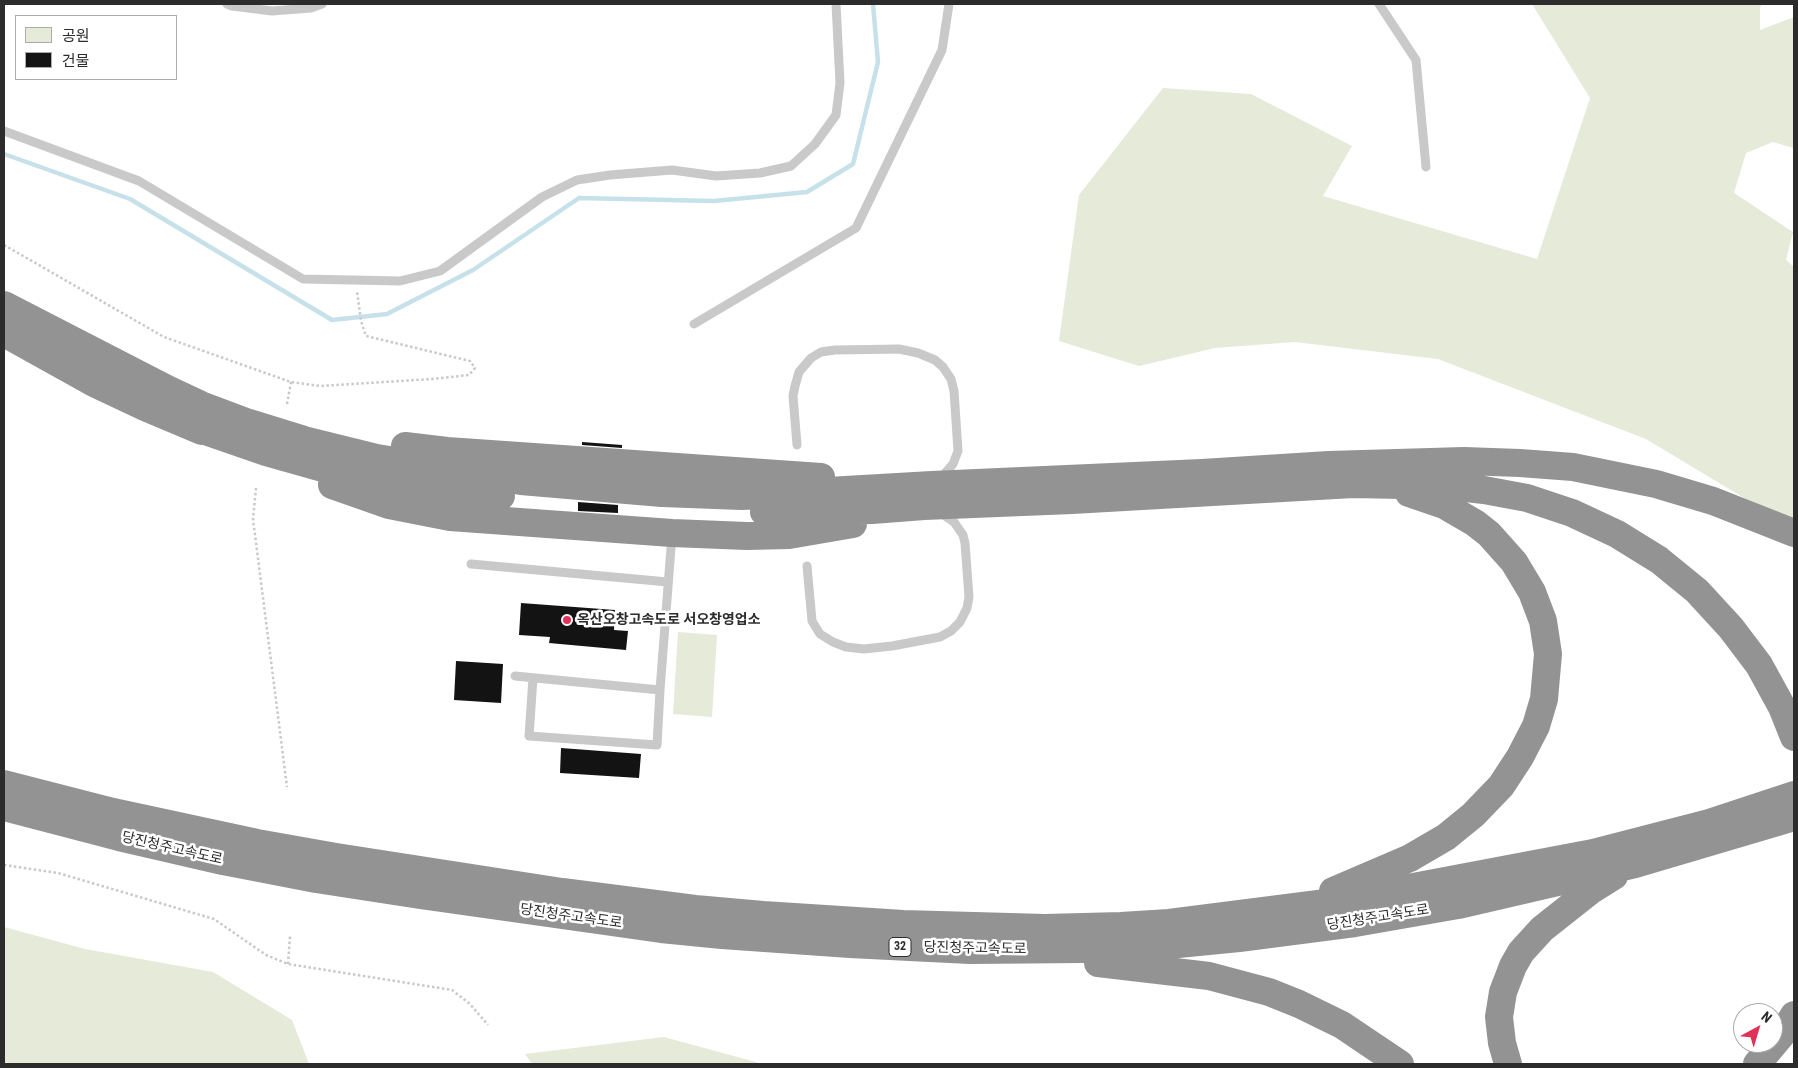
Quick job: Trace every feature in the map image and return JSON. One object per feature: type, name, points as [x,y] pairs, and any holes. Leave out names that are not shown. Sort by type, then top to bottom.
[{"type":"highway","points":[[4,290],[95,351]]},
{"type":"highway","points":[[4,305],[167,388],[232,418],[342,450],[409,464],[521,481],[742,496],[928,495],[1072,500],[1353,484],[1449,486],[1527,498],[1572,513],[1617,534],[1679,575],[1714,608],[1759,666],[1793,722]]},
{"type":"highway","points":[[4,333],[94,383]]},
{"type":"highway","points":[[4,347],[94,383],[185,424],[336,487],[397,507],[450,517],[672,533],[747,536],[789,534],[830,529],[928,495]]},
{"type":"highway","points":[[185,424],[266,452],[344,474],[415,487],[485,495],[696,510],[872,510],[928,495],[1202,473],[1416,462],[1520,463],[1603,472],[1656,484],[1704,498],[1794,533]]},
{"type":"highway","points":[[1416,462],[1445,464],[1480,470],[1547,487],[1587,503],[1647,537],[1697,574],[1739,616],[1768,655],[1793,722]]},
{"type":"highway","points":[[1279,910],[1323,895],[1391,867],[1423,850],[1459,827],[1487,802],[1511,773],[1529,742],[1544,699],[1548,661],[1543,621],[1532,592],[1514,562],[1502,547],[1475,523],[1444,505],[1412,494],[1353,484]]},
{"type":"highway","name":"당진청주고속도로","points":[[4,784],[113,812],[283,848],[484,880],[695,909],[763,915],[903,924],[1045,928],[1168,923],[1344,900],[1593,853],[1709,823],[1794,796]]},
{"type":"highway","name":"당진청주고속도로","points":[[4,807],[223,861],[316,879],[420,895],[661,929],[850,944],[970,950],[1148,947],[1239,938],[1355,923],[1458,905],[1646,860],[1794,818]]},
{"type":"highway","points":[[1508,1064],[1500,1031],[1500,1004],[1507,978],[1521,952],[1542,929],[1575,902],[1605,881],[1646,860]]},
{"type":"highway","points":[[970,950],[1171,970],[1240,984],[1269,992],[1329,1018],[1354,1032],[1400,1064]]},
{"type":"highway","points":[[1757,1064],[1783,1033],[1794,1015]]},
{"type":"highway","points":[[1774,1064],[1794,1040]]},
{"type":"lane","points":[[228,4],[272,11],[310,8],[322,4]]},
{"type":"lane","points":[[4,131],[139,182],[303,280],[400,281],[440,271],[542,197],[577,180],[610,175],[672,170],[716,176],[734,175],[760,173],[791,166],[815,144],[836,115],[840,83],[836,4]]},
{"type":"lane","points":[[694,324],[856,228],[942,50],[950,4]]},
{"type":"lane","points":[[1379,4],[1416,60],[1426,167]]},
{"type":"lane","points":[[797,445],[795,386],[799,372],[811,358],[821,352],[892,349],[918,353],[935,360],[943,367],[951,379],[954,391],[957,455],[946,473],[928,495],[943,514],[954,522],[963,536],[969,603],[960,622],[946,634],[933,639],[864,649],[846,647],[820,634],[812,621],[806,566]]},
{"type":"lane","points":[[533,678],[529,736],[657,745],[672,533]]},
{"type":"lane","points":[[472,564],[668,582]]},
{"type":"lane","points":[[515,676],[660,690]]},
{"type":"path","points":[[4,245],[164,337],[291,382],[320,386],[432,379],[469,375],[476,368],[470,361],[366,336],[361,321],[356,280]]},
{"type":"path","points":[[287,404],[291,382]]},
{"type":"path","points":[[256,488],[253,519],[287,787]]},
{"type":"path","points":[[4,865],[58,873],[214,919],[266,955],[288,964],[452,990],[470,1004],[488,1025]]},
{"type":"path","points":[[288,964],[290,936]]},
{"type":"green space","points":[[1532,4],[1762,4],[1760,7],[1760,30],[1794,17],[1794,148],[1773,142],[1746,153],[1734,193],[1793,232],[1786,260],[1794,267],[1794,520],[1769,513],[1646,439],[1438,359],[1295,342],[1215,348],[1139,366],[1059,341],[1079,195],[1163,88],[1251,94],[1352,146],[1323,196],[1537,259],[1590,98]]},
{"type":"green space","points":[[678,632],[717,635],[712,717],[673,714]]},
{"type":"green space","points":[[4,927],[85,949],[213,972],[292,1020],[309,1064],[4,1064]]},
{"type":"green space","points":[[664,1037],[763,1064],[532,1064],[525,1054]]},
{"type":"building","points":[[582,442],[622,445],[622,448],[582,445]]},
{"type":"building","points":[[578,502],[618,505],[618,513],[578,511]]},
{"type":"building","name":"옥산오창고속도로 서오창영업소","points":[[521,603],[615,610],[614,630],[628,631],[626,650],[549,643],[550,637],[519,635]]},
{"type":"building","points":[[456,661],[503,664],[501,703],[454,700]]},
{"type":"building","points":[[561,748],[641,754],[639,778],[560,773]]},
{"type":"waterway","points":[[4,154],[130,199],[332,320],[387,314],[473,270],[579,198],[714,201],[807,192],[853,164],[878,62],[873,4]]},
{"type":"place","name":"옥산오창고속도로 서오창영업소","points":[[567,620]]}]
